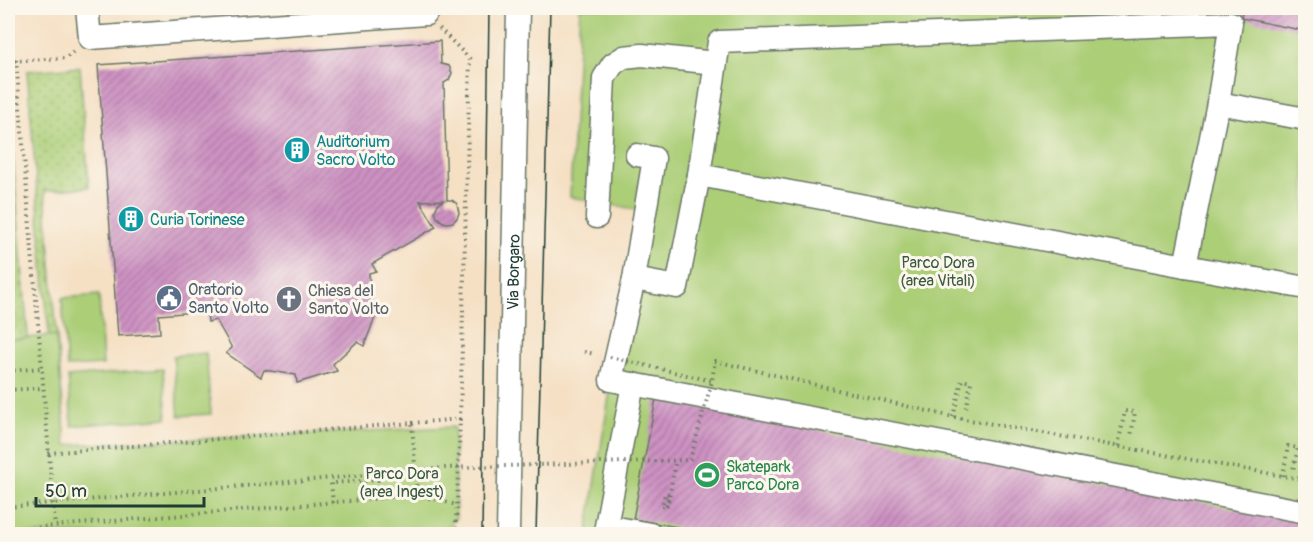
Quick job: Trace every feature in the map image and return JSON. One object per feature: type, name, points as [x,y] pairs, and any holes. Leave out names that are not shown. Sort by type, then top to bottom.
[{"type":"street","points":[[87,8],[90,38],[426,14]]},
{"type":"street","name":"Via Borgaro","points":[[508,534],[518,8]]},
{"type":"street","points":[[634,279],[676,287],[699,175],[719,42],[1231,23],[1218,103],[1185,266]]},
{"type":"street","points":[[597,217],[604,78],[613,64],[624,57],[642,54],[716,63]]},
{"type":"street","points":[[1218,103],[1305,119]]},
{"type":"street","points":[[637,155],[654,158],[634,279],[611,380],[1305,512]]},
{"type":"street","points":[[699,175],[1305,288]]},
{"type":"street","points":[[633,384],[606,526],[650,534]]},
{"type":"path","points":[[426,14],[470,59],[455,534]]},
{"type":"path","points":[[8,61],[66,58],[90,38]]},
{"type":"path","points":[[16,60],[55,526]]},
{"type":"path","points":[[610,357],[712,381]]},
{"type":"path","points":[[8,507],[446,468],[690,460],[716,361],[953,417],[1305,480]]},
{"type":"path","points":[[8,370],[41,368]]},
{"type":"path","points":[[953,417],[962,380],[971,382],[966,408]]},
{"type":"path","points":[[8,390],[42,388]]},
{"type":"path","points":[[1118,446],[1125,411],[1135,412],[1131,436]]},
{"type":"path","points":[[48,453],[460,419]]},
{"type":"path","points":[[412,423],[417,495]]},
{"type":"path","points":[[1283,476],[1288,446],[1298,448],[1293,470]]},
{"type":"path","points":[[666,505],[669,494],[665,493],[662,507],[667,508],[676,460]]},
{"type":"path","points":[[333,503],[331,483],[378,480],[376,474]]},
{"type":"path","points":[[8,530],[417,495],[457,505]]},
{"type":"path","points":[[48,526],[49,534]]},
{"type":"green space","name":"Parco Dora (area Vitali)","points":[[580,8],[1305,8],[1305,534],[587,534],[639,210],[570,197]]},
{"type":"green space","points":[[80,67],[89,187],[45,191],[65,433],[57,434],[27,71]]},
{"type":"green space","points":[[8,98],[30,360],[8,361]]},
{"type":"green space","points":[[99,295],[103,365],[67,367],[62,298]]},
{"type":"green space","name":"Parco Dora (area Ingest)","points":[[56,335],[66,445],[454,427],[456,518],[442,534],[8,534],[8,340]]},
{"type":"green space","points":[[206,353],[211,414],[179,416],[173,356]]},
{"type":"green space","points":[[163,369],[167,418],[72,426],[68,377]]},
{"type":"building","points":[[1243,8],[1306,8],[1306,31],[1241,18]]},
{"type":"building","points":[[440,41],[441,64],[449,66],[452,73],[449,80],[444,83],[447,200],[452,200],[457,204],[459,213],[453,222],[443,222],[437,217],[435,211],[438,204],[444,200],[420,201],[436,227],[372,264],[376,271],[369,273],[371,306],[379,307],[364,346],[357,342],[333,364],[337,371],[297,383],[296,375],[264,370],[261,377],[226,353],[232,348],[216,320],[208,322],[207,311],[159,315],[160,333],[118,336],[98,65]]},
{"type":"building","points":[[656,399],[1306,522],[1306,534],[716,534],[633,519]]},
{"type":"tram line","points":[[482,534],[489,8]]},
{"type":"tram line","points":[[536,534],[550,8]]},
{"type":"place","name":"Auditorium Sacro Volto","points":[[297,150]]},
{"type":"place","name":"Curia Torinese","points":[[131,219]]},
{"type":"place","name":"Oratorio Santo Volto","points":[[169,298]]},
{"type":"place","name":"Chiesa del Santo Volto","points":[[289,299]]},
{"type":"place","name":"Skatepark Parco Dora","points":[[707,475]]}]
